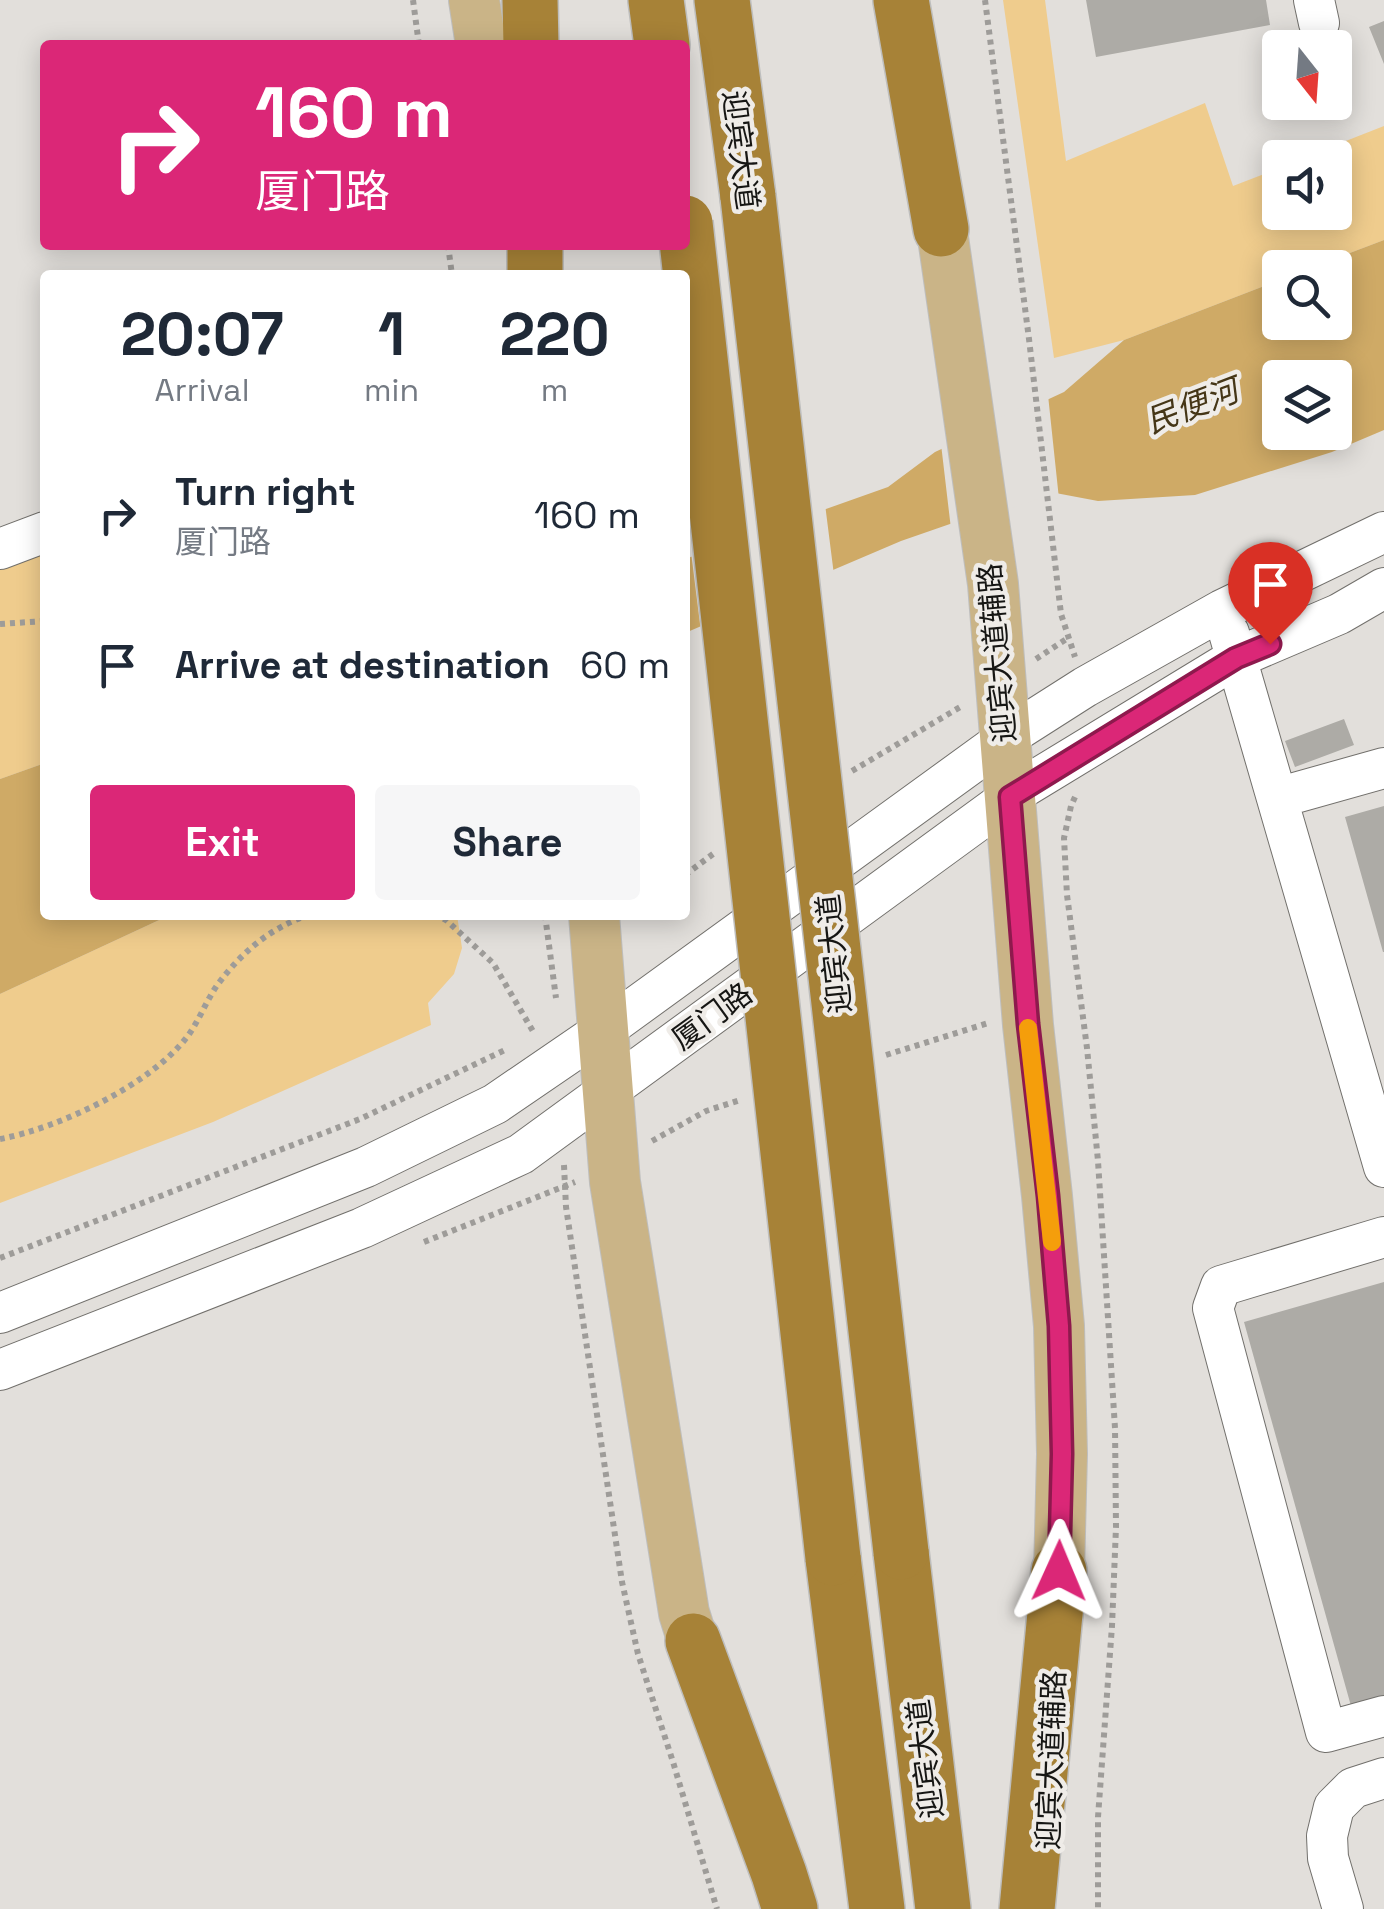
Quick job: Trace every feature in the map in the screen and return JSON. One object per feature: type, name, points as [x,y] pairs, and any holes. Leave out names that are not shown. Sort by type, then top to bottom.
[{"type":"highway","points":[[530,0],[531,40]]},
{"type":"highway","points":[[656,0],[661,40]]},
{"type":"highway","name":"迎宾大道","points":[[722,0],[748,197],[943,1909]]},
{"type":"highway","points":[[901,0],[941,228]]},
{"type":"highway","points":[[688,250],[833,1558],[877,1909]]},
{"type":"highway","points":[[1026,1909],[1059,1571]]},
{"type":"highway","points":[[693,1641],[790,1909]]},
{"type":"main road","points":[[474,0],[479,40]]},
{"type":"main road","name":"迎宾大道辅路","points":[[915,0],[941,228],[993,584],[1027,1011],[1059,1326],[1062,1454],[1048,1909]]},
{"type":"main road","points":[[593,920],[581,1025],[608,1092],[614,1162],[684,1613],[776,1909]]},
{"type":"street","name":"厦门路","points":[[0,1313],[366,1167],[495,1104],[547,1046],[1084,688],[1222,610],[1384,532]]},
{"type":"street","points":[[0,549],[40,534]]},
{"type":"street","name":"厦门路","points":[[0,1370],[362,1228],[521,1154],[1010,797],[1236,658],[1338,614],[1384,588]]},
{"type":"street","points":[[1222,610],[1384,1167]]},
{"type":"street","points":[[1278,798],[1384,768]]},
{"type":"street","points":[[1384,1238],[1222,1286],[1212,1308],[1326,1732],[1384,1716]]},
{"type":"street","points":[[1342,1909],[1328,1858],[1327,1836],[1334,1808],[1353,1788],[1384,1778]]},
{"type":"path","points":[[413,0],[418,40]]},
{"type":"path","points":[[985,0],[1056,563]]},
{"type":"path","points":[[0,624],[40,621]]},
{"type":"path","points":[[848,774],[1068,638]]},
{"type":"path","points":[[690,871],[729,844]]},
{"type":"path","points":[[0,1140],[84,1111],[151,1073],[186,1038],[217,985],[257,940],[298,920]]},
{"type":"path","points":[[446,920],[493,962],[547,1046]]},
{"type":"path","points":[[547,920],[581,1025]]},
{"type":"path","points":[[876,1058],[1080,997]]},
{"type":"path","points":[[0,1258],[360,1119],[490,1058],[547,1046],[581,1025]]},
{"type":"path","points":[[547,1046],[581,1025]]},
{"type":"path","points":[[419,1244],[565,1186],[706,1111],[744,1099]]},
{"type":"path","points":[[563,1124],[566,1207],[622,1582],[638,1654],[717,1909]]},
{"type":"shaded area","points":[[1003,0],[1045,0],[1066,161],[1205,103],[1233,186],[1262,175],[1262,230],[1352,230],[1352,140],[1348,140],[1384,126],[1384,240],[1352,252],[1262,250],[1262,287],[1124,340],[1054,358]]},
{"type":"shaded area","points":[[40,553],[40,765],[0,779],[0,569]]},
{"type":"shaded area","points":[[159,920],[458,920],[462,948],[454,974],[428,1003],[431,1025],[213,1122],[0,1203],[0,994]]},
{"type":"water","name":"民便河","points":[[1384,240],[1384,430],[1352,444],[1352,360],[1262,360],[1262,450],[1337,450],[1195,495],[1098,501],[1045,491],[901,541],[690,631],[690,557],[888,487],[935,452],[1064,392],[1124,340],[1262,287],[1262,340],[1352,340],[1352,252]]},
{"type":"water","points":[[40,765],[40,920],[159,920],[0,994],[0,779]]},
{"type":"pier","points":[[1048,395],[1059,499],[1046,496],[951,529],[941,444]]},
{"type":"pier","points":[[825,504],[834,575],[701,632],[691,552]]},
{"type":"building","points":[[1086,0],[1266,0],[1270,25],[1096,57]]},
{"type":"building","points":[[1384,21],[1384,64],[1369,27]]},
{"type":"building","points":[[1344,719],[1354,745],[1295,767],[1285,741]]},
{"type":"building","points":[[1384,806],[1384,952],[1383,952],[1345,817]]},
{"type":"building","points":[[1384,1282],[1384,1697],[1351,1706],[1244,1322]]},
{"type":"slow traffic","points":[[1028,1028],[1052,1242]]},
{"type":"route","points":[[1059,1571],[1059,1326],[1028,1024],[1010,797],[1236,658],[1270,644]]}]
